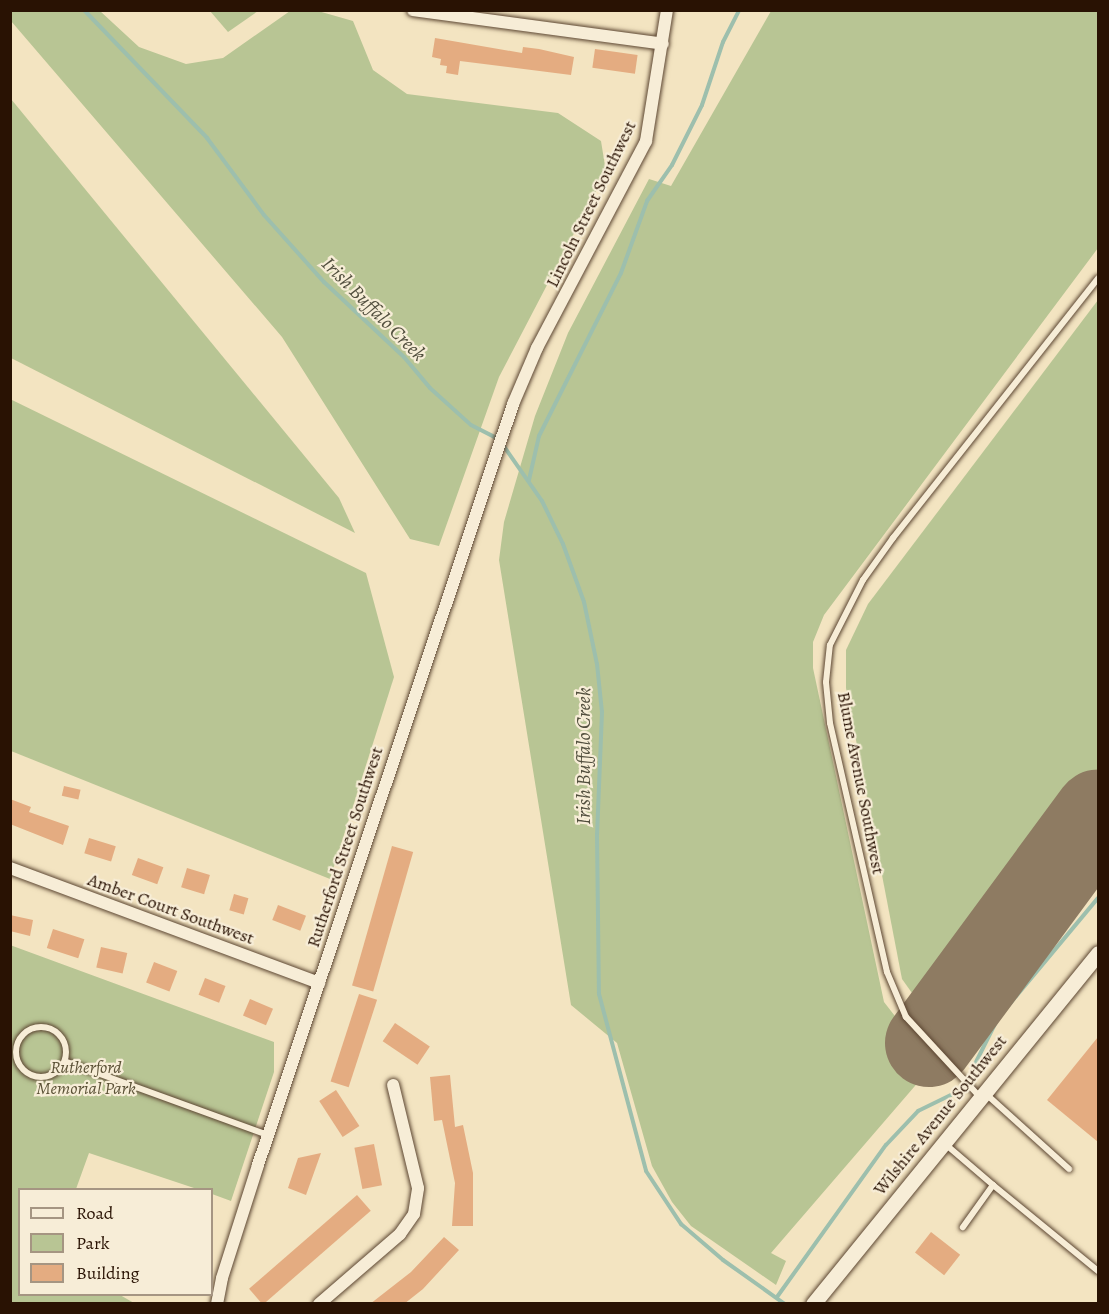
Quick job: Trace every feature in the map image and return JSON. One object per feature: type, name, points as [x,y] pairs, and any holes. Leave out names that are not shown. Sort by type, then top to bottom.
[{"type":"street","points":[[413,10],[663,44]]},
{"type":"street","name":"Lincoln Street Southwest","points":[[513,404],[537,348],[646,141],[667,10]]},
{"type":"street","name":"Rutherford Street Southwest","points":[[217,1304],[222,1278],[268,1135],[513,404]]},
{"type":"street","name":"Amber Court Southwest","points":[[10,868],[319,984]]},
{"type":"street","name":"Wilshire Avenue Southwest","points":[[813,1304],[942,1141],[1096,962]]},
{"type":"street","points":[[319,1304],[400,1234],[414,1214],[417,1188],[393,1085]]},
{"type":"lane","name":"Blume Avenue Southwest","points":[[1069,1169],[981,1094],[906,1017],[887,972],[830,723],[826,682],[830,645],[863,580],[887,546],[1098,278]]},
{"type":"lane","points":[[30,1029],[52,1029],[64,1042],[67,1062],[55,1073],[32,1074],[20,1063],[13,1044],[30,1029]]},
{"type":"lane","points":[[67,1062],[268,1135]]},
{"type":"lane","points":[[942,1141],[1098,1271]]},
{"type":"lane","points":[[963,1227],[993,1185]]},
{"type":"green space","points":[[10,11],[100,11],[139,47],[186,64],[223,58],[290,11],[318,11],[353,21],[373,70],[407,94],[558,113],[601,141],[606,172],[499,377],[439,546],[410,539],[282,337],[11,21]]},
{"type":"green space","points":[[210,11],[258,11],[228,32]]},
{"type":"green space","points":[[771,11],[1098,11],[1098,248],[824,615],[813,642],[813,668],[884,1002],[933,1065],[771,1253],[786,1261],[776,1285],[691,1226],[672,1202],[652,1166],[617,1043],[571,1005],[499,560],[504,522],[535,416],[568,333],[649,179],[671,186]]},
{"type":"green space","points":[[11,99],[339,498],[355,533],[11,358]]},
{"type":"green space","points":[[1098,300],[1098,777],[927,1014],[902,979],[846,688],[846,650],[868,604]]},
{"type":"green space","points":[[10,399],[366,573],[394,677],[330,879],[11,751]]},
{"type":"green space","name":"Rutherford Memorial Park","points":[[10,945],[274,1042],[274,1072],[231,1201],[213,1194],[213,1188],[194,1188],[89,1153],[76,1188],[18,1188],[18,1296],[122,1296],[134,1303],[11,1303]]},
{"type":"building","points":[[435,38],[522,53],[523,47],[539,49],[574,57],[571,75],[460,61],[458,75],[446,73],[447,66],[440,65],[441,59],[432,57]]},
{"type":"building","points":[[595,49],[638,55],[635,74],[592,68]]},
{"type":"building","points":[[64,786],[81,790],[78,800],[62,796]]},
{"type":"building","points":[[10,799],[31,807],[29,812],[69,826],[63,845],[10,824]]},
{"type":"building","points":[[89,838],[116,846],[111,861],[84,853]]},
{"type":"building","points":[[392,846],[413,852],[373,991],[352,985]]},
{"type":"building","points":[[138,858],[163,867],[157,884],[132,875]]},
{"type":"building","points":[[187,868],[210,875],[204,894],[181,887]]},
{"type":"building","points":[[234,894],[248,898],[244,914],[229,910]]},
{"type":"building","points":[[278,905],[306,916],[300,931],[272,920]]},
{"type":"building","points":[[10,915],[33,920],[30,936],[10,931]]},
{"type":"building","points":[[53,929],[84,939],[78,958],[47,948]]},
{"type":"building","points":[[101,947],[127,953],[123,974],[96,967]]},
{"type":"building","points":[[154,962],[177,971],[169,991],[146,983]]},
{"type":"building","points":[[205,978],[226,986],[219,1003],[199,995]]},
{"type":"building","points":[[359,994],[377,1000],[349,1087],[331,1081]]},
{"type":"building","points":[[250,999],[273,1009],[266,1025],[243,1016]]},
{"type":"building","points":[[395,1023],[430,1046],[418,1065],[383,1041]]},
{"type":"building","points":[[1098,1037],[1098,1142],[1047,1100]]},
{"type":"building","points":[[450,1075],[455,1127],[463,1125],[473,1173],[473,1226],[452,1226],[455,1183],[442,1120],[434,1121],[430,1077]]},
{"type":"building","points":[[336,1090],[359,1126],[343,1137],[319,1101]]},
{"type":"building","points":[[374,1144],[382,1185],[362,1189],[354,1148]]},
{"type":"building","points":[[321,1153],[306,1195],[288,1188],[298,1158]]},
{"type":"building","points":[[357,1195],[371,1211],[264,1304],[249,1289]]},
{"type":"building","points":[[931,1232],[960,1255],[944,1275],[915,1252]]},
{"type":"building","points":[[444,1237],[459,1250],[423,1289],[404,1304],[370,1304],[411,1272]]},
{"type":"waterway","name":"Irish Buffalo Creek","points":[[84,10],[207,138],[264,215],[324,282],[404,357],[430,388],[471,425],[498,439]]},
{"type":"waterway","points":[[529,480],[539,436],[621,273],[647,201],[672,165],[702,105],[723,42],[739,10]]},
{"type":"waterway","name":"Irish Buffalo Creek","points":[[503,445],[542,501],[563,544],[584,602],[597,664],[602,712],[597,835],[599,994],[646,1171],[681,1224],[723,1260],[785,1304]]},
{"type":"waterway","points":[[975,1064],[998,1018],[1098,898]]},
{"type":"waterway","points":[[777,1297],[886,1145],[918,1111],[951,1095]]},
{"type":"runway","points":[[929,1043],[1098,814]]}]
